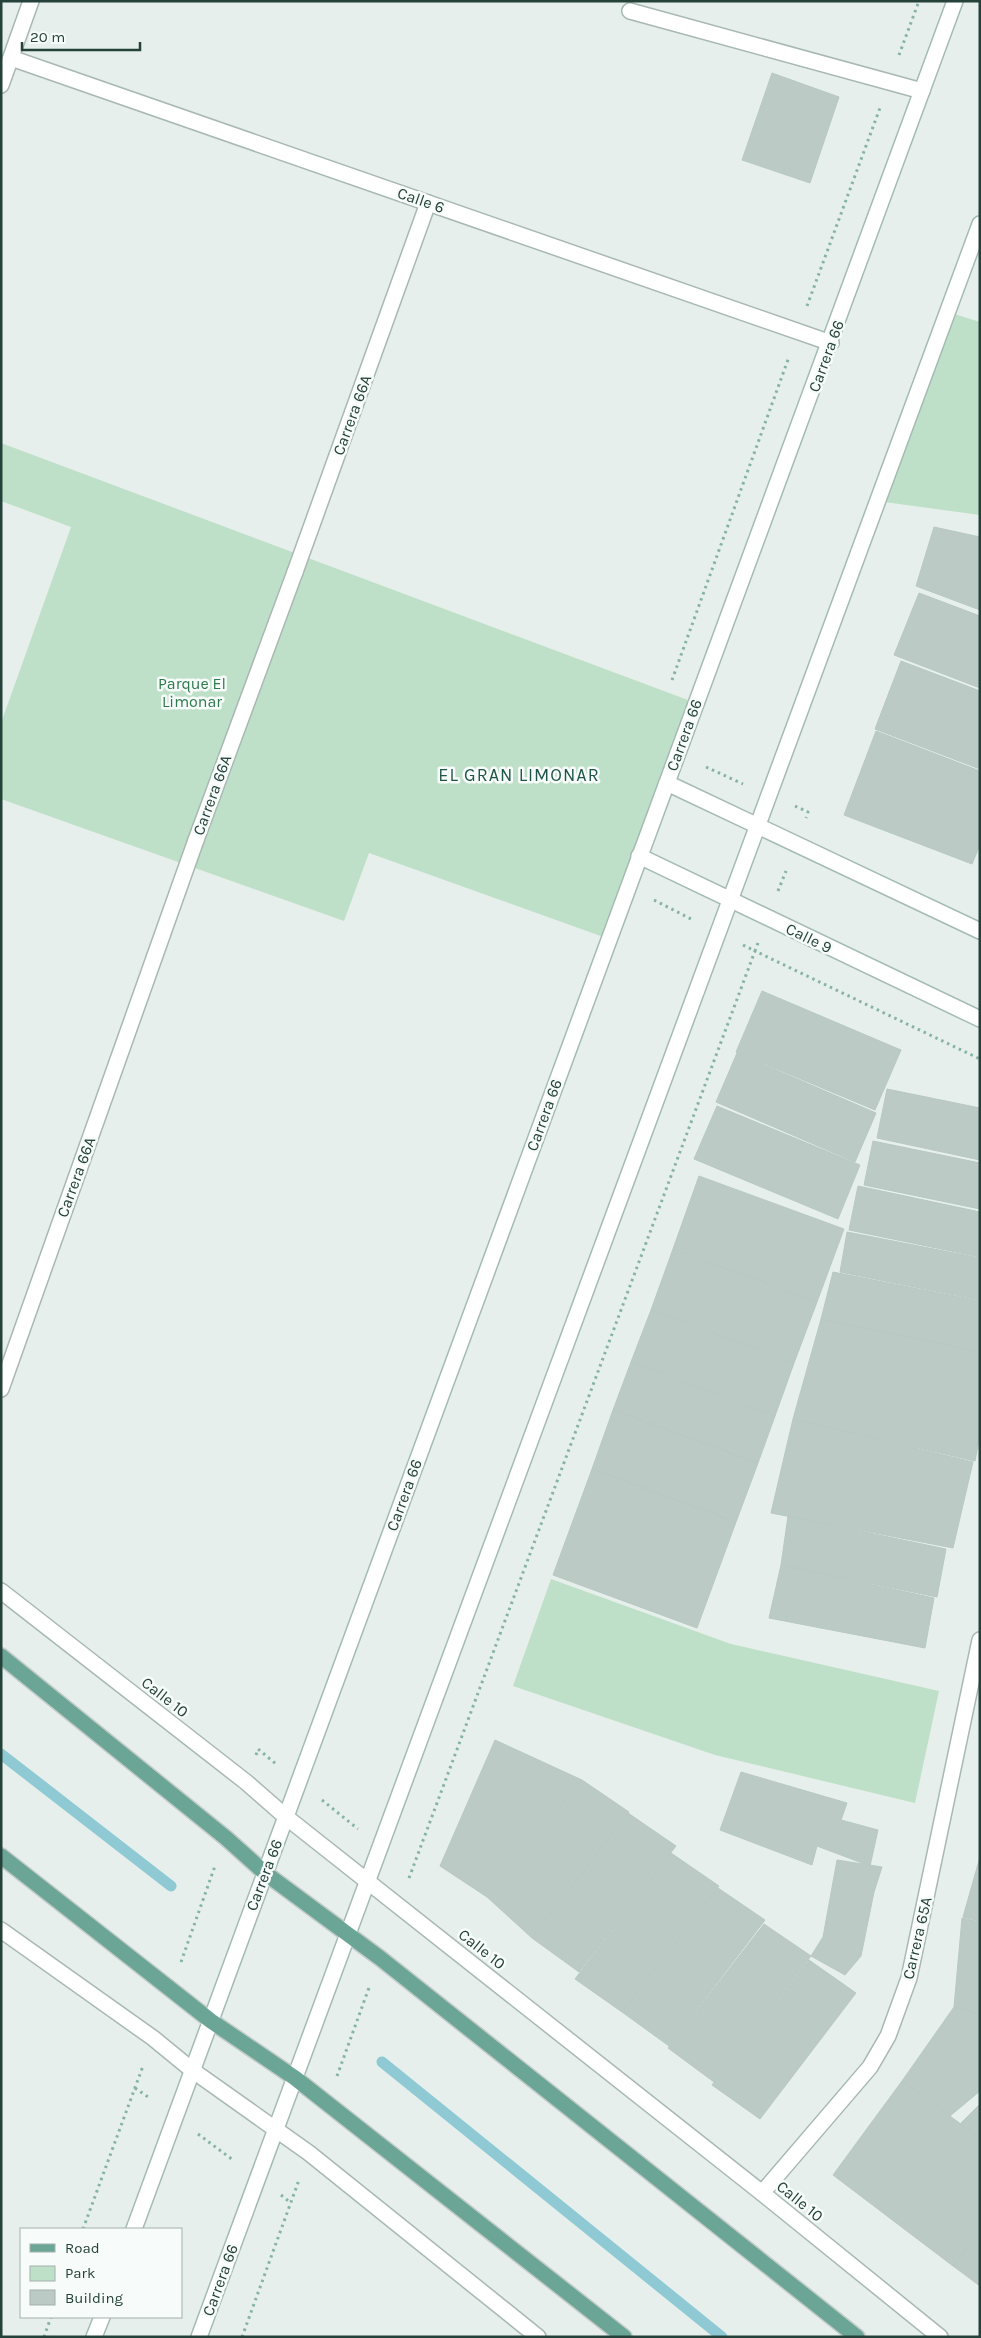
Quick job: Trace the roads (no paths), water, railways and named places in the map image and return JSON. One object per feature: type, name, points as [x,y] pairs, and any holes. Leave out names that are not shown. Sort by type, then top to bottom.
[{"type":"main road","points":[[1,85],[31,1]]},
{"type":"main road","name":"Carrera 66","points":[[134,2228],[639,856],[831,343],[954,1]]},
{"type":"main road","points":[[630,11],[922,90]]},
{"type":"main road","name":"Calle 6","points":[[11,58],[831,343]]},
{"type":"main road","name":"Carrera 66A","points":[[1,1389],[196,840],[428,203]]},
{"type":"main road","name":"Carrera 66","points":[[199,2337],[980,224]]},
{"type":"main road","points":[[667,783],[980,931]]},
{"type":"main road","name":"Calle 9","points":[[639,856],[980,1019]]},
{"type":"main road","name":"Calle 10","points":[[1,1591],[246,1782],[286,1817],[762,2193],[940,2337]]},
{"type":"main road","name":"Carrera 65A","points":[[762,2193],[870,2067],[888,2036],[909,1978],[980,1640]]},
{"type":"main road","points":[[1,1656],[226,1838],[265,1873],[347,1936],[380,1958],[857,2337]]},
{"type":"main road","points":[[1,1856],[211,2021],[295,2078],[624,2337]]},
{"type":"main road","points":[[1,1930],[153,2038],[192,2070],[309,2153],[538,2337]]},
{"type":"main road","points":[[94,2337],[102,2318]]},
{"type":"waterway","points":[[1,1754],[171,1886]]},
{"type":"waterway","points":[[382,2062],[722,2337]]},
{"type":"district","name":"EL GRAN LIMONAR","points":[[519,775]]},
{"type":"park label","name":"Parque El Limonar","points":[[192,692]]}]
